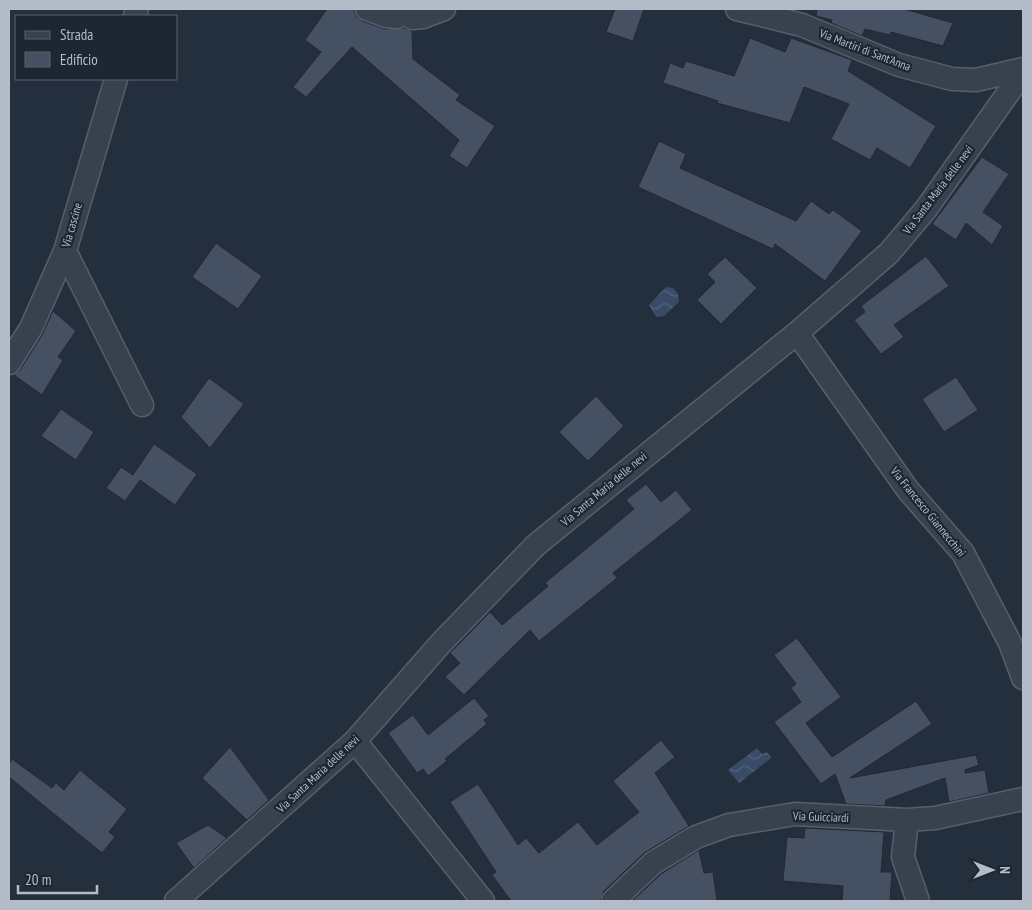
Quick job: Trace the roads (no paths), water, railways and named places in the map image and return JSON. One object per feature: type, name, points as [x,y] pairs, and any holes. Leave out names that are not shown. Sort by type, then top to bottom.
[{"type":"street","points":[[367,9],[386,16],[404,17],[424,17],[444,9]]},
{"type":"street","name":"Via Martiri di Sant'Anna","points":[[738,9],[802,25],[899,65],[952,79],[976,80],[1023,70]]},
{"type":"street","name":"Via Santa Maria delle nevi","points":[[176,901],[355,741],[442,642],[536,545],[797,332],[888,253],[926,209],[1023,70]]},
{"type":"street","name":"Via cascine","points":[[9,363],[31,328],[65,251],[116,80]]},
{"type":"street","points":[[65,251],[142,405]]},
{"type":"street","name":"Via Francesco Giannecchini","points":[[797,332],[908,490],[962,553],[1010,643],[1023,678]]},
{"type":"street","points":[[355,741],[483,901]]},
{"type":"street","name":"Via Guicciardi","points":[[613,901],[653,863],[696,837],[729,825],[795,814],[907,820],[935,818],[1023,799]]},
{"type":"street","points":[[907,820],[903,857],[918,901]]},
{"type":"water","points":[[666,287],[673,288],[678,294],[679,302],[664,316],[656,317],[649,305]]},
{"type":"water","points":[[757,748],[762,754],[767,752],[771,758],[739,783],[728,770]]}]
